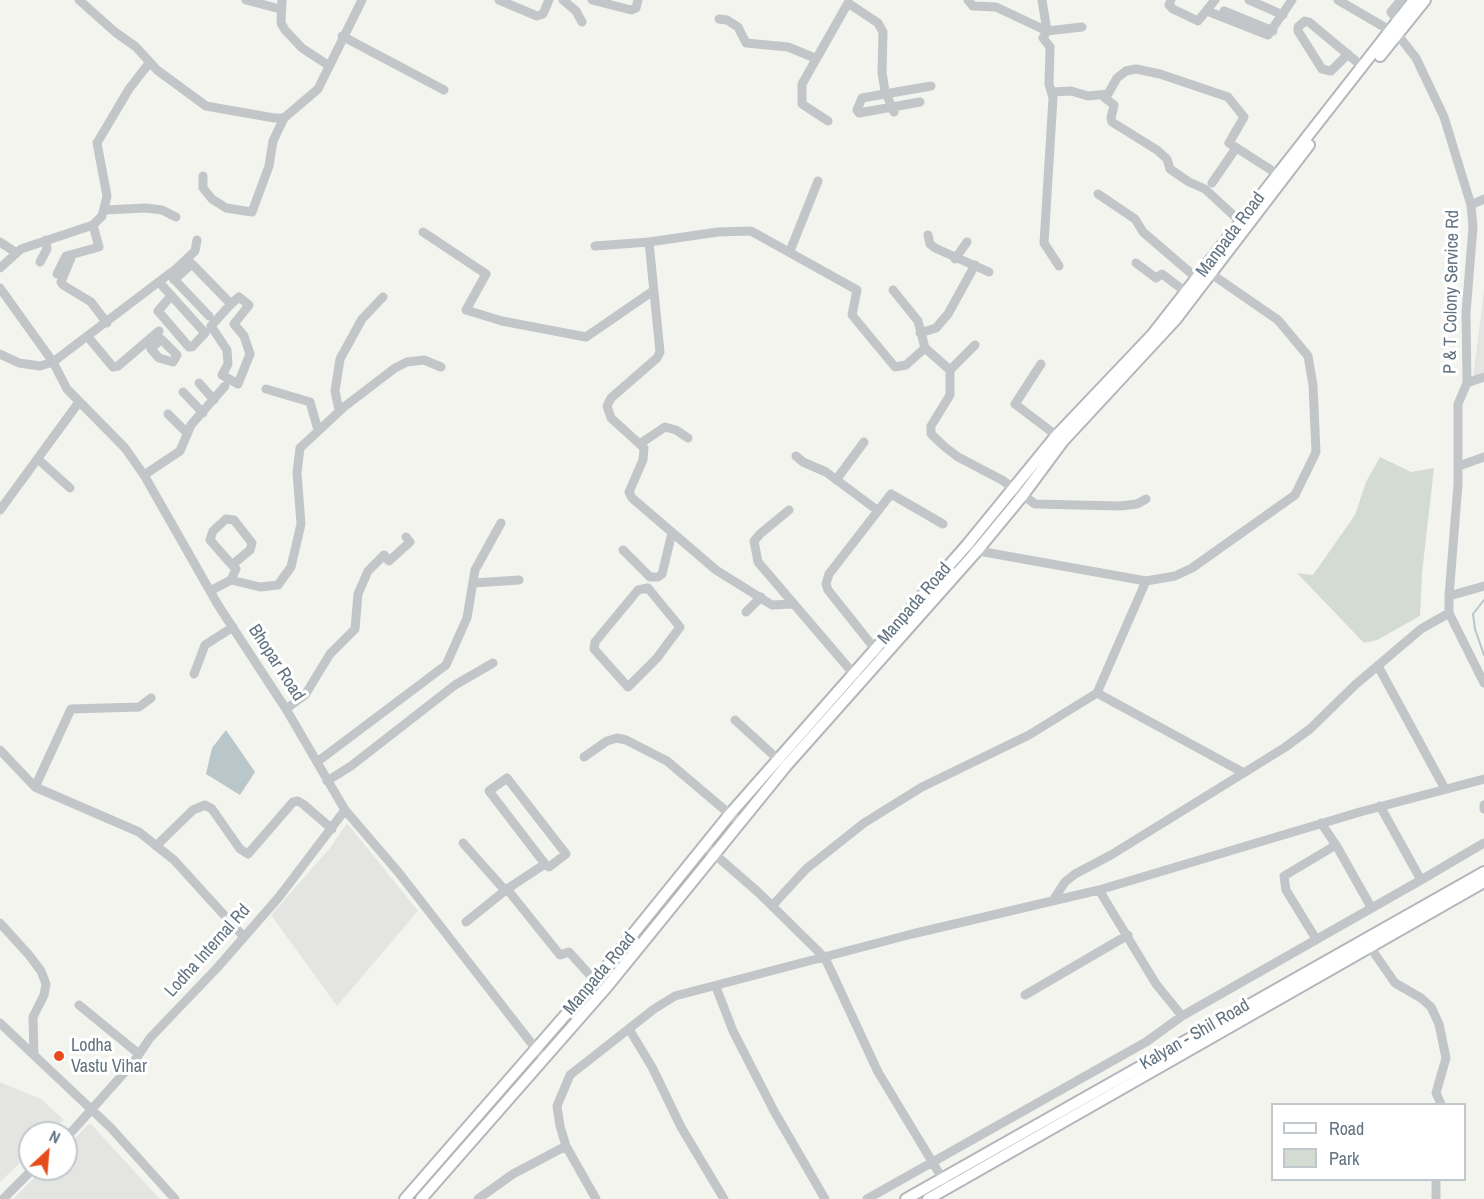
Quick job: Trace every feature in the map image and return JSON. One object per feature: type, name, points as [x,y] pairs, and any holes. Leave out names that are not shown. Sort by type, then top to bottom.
[{"type":"main road","name":"Manpada Road","points":[[405,1199],[595,981],[730,814],[782,762],[879,654],[1019,492],[1060,438],[1155,337],[1201,282],[1243,224],[1397,28],[1403,3],[1414,0]]},
{"type":"main road","name":"Manpada Road","points":[[1356,81],[1364,66],[1425,0]]},
{"type":"main road","name":"Manpada Road","points":[[421,1199],[603,990],[739,822],[782,762]]},
{"type":"main road","name":"Kalyan - Shil Road","points":[[928,1199],[945,1183],[1484,872]]},
{"type":"main road","name":"Kalyan - Shil Road","points":[[906,1199],[945,1183],[1484,882]]},
{"type":"street","points":[[80,0],[136,47],[150,62],[206,106],[252,115],[284,118]]},
{"type":"street","points":[[246,0],[281,4],[280,23],[285,30],[302,48],[328,64]]},
{"type":"street","points":[[203,176],[203,188],[212,199],[226,208],[252,212],[269,166],[273,141],[284,118],[318,89],[328,64],[362,0]]},
{"type":"street","points":[[499,0],[537,15],[543,14],[549,0]]},
{"type":"street","points":[[563,0],[576,11],[582,22]]},
{"type":"street","points":[[592,0],[631,10],[636,8],[638,0]]},
{"type":"street","points":[[968,0],[973,6],[996,7],[1047,31],[1082,27]]},
{"type":"street","points":[[1042,0],[1047,31],[1043,38],[1050,47],[1049,84],[1052,92],[1044,243],[1059,266]]},
{"type":"street","points":[[1171,0],[1169,5],[1173,9],[1197,21],[1215,0]]},
{"type":"street","points":[[1249,0],[1283,15]]},
{"type":"street","points":[[1207,11],[1263,34],[1273,31],[1292,0]]},
{"type":"street","name":"P & T Colony Service Rd","points":[[1338,0],[1397,28],[1416,58],[1444,117],[1471,205],[1473,227],[1466,313],[1467,383],[1458,404],[1459,466],[1449,613]]},
{"type":"street","points":[[828,121],[802,104],[802,84],[847,1],[878,23],[883,32],[882,73],[886,94],[893,110]]},
{"type":"street","points":[[1224,11],[1273,31]]},
{"type":"street","points":[[719,19],[733,23],[746,43],[788,47],[815,58]]},
{"type":"street","points":[[1347,54],[1331,71],[1322,69],[1298,31],[1298,27],[1305,21],[1309,22],[1364,66]]},
{"type":"street","points":[[342,36],[444,90]]},
{"type":"street","points":[[0,268],[15,252],[93,225],[104,210],[107,187],[98,142],[129,89],[150,62]]},
{"type":"street","points":[[1243,224],[1205,189],[1189,182],[1170,169],[1167,159],[1157,150],[1112,122],[1114,105],[1105,98],[1117,78],[1126,70],[1136,69],[1160,74],[1228,97],[1244,117],[1229,141],[1236,148],[1281,176]]},
{"type":"street","points":[[920,102],[893,110],[857,112],[862,98],[931,86]]},
{"type":"street","points":[[1052,92],[1071,91],[1088,96],[1107,94]]},
{"type":"street","points":[[1212,183],[1236,148]]},
{"type":"street","points":[[790,251],[818,181]]},
{"type":"street","points":[[1098,194],[1135,219],[1143,232],[1201,282]]},
{"type":"street","points":[[1471,205],[1484,199]]},
{"type":"street","points":[[104,210],[126,207],[162,210],[176,217]]},
{"type":"street","points":[[57,274],[60,263],[66,256],[99,247],[93,225]]},
{"type":"street","points":[[594,246],[649,242],[740,230],[751,231],[856,290],[852,315],[895,367],[906,365],[925,348]]},
{"type":"street","points":[[423,232],[486,274],[466,309],[502,321],[586,337],[653,291]]},
{"type":"street","points":[[928,235],[930,244],[935,248],[955,259],[989,272]]},
{"type":"street","points":[[46,240],[42,259],[60,263]]},
{"type":"street","points":[[172,277],[195,251],[197,240]]},
{"type":"street","points":[[0,242],[15,252]]},
{"type":"street","points":[[649,242],[660,352],[657,358],[611,398],[607,406],[611,418],[641,444],[645,453],[629,492],[632,498],[716,570],[772,605],[792,604]]},
{"type":"street","points":[[955,259],[967,242]]},
{"type":"street","points":[[71,258],[61,282],[91,302],[106,323]]},
{"type":"street","points":[[1136,263],[1156,278],[1162,274],[1190,295]]},
{"type":"street","points":[[0,354],[40,366],[53,362],[159,282],[172,277],[192,264],[231,304]]},
{"type":"street","points":[[920,333],[936,328],[948,314],[975,265]]},
{"type":"street","points":[[971,548],[1146,581],[1175,576],[1192,568],[1295,495],[1316,452],[1314,396],[1308,356],[1278,320],[1208,272]]},
{"type":"street","points":[[172,277],[208,316]]},
{"type":"street","points":[[159,282],[206,334],[190,347],[158,311],[171,296]]},
{"type":"street","name":"Bhopar Road","points":[[0,288],[53,362],[61,380],[79,402],[125,448],[144,475],[210,591],[286,709],[345,810],[399,873],[544,1058]]},
{"type":"street","points":[[893,290],[918,321],[925,348],[950,370]]},
{"type":"street","points":[[239,297],[250,307],[234,324],[244,336],[250,354],[238,384],[222,375],[228,364],[227,350],[211,326],[231,304],[239,297]]},
{"type":"street","points":[[339,410],[335,391],[340,359],[362,319],[383,297]]},
{"type":"street","points":[[88,337],[113,367],[153,340],[159,331]]},
{"type":"street","points":[[975,345],[950,370],[950,395],[931,426],[931,434],[958,457],[1041,505],[1120,506],[1137,504],[1146,499]]},
{"type":"street","points":[[231,580],[260,587],[278,585],[291,567],[301,524],[297,473],[300,448],[339,410],[407,362],[424,360],[441,367]]},
{"type":"street","points":[[1041,364],[1015,404],[1060,438]]},
{"type":"street","points":[[1467,383],[1484,377]]},
{"type":"street","points":[[199,382],[214,400]]},
{"type":"street","points":[[144,475],[175,457],[187,433],[225,386]]},
{"type":"street","points":[[266,389],[310,402],[318,430]]},
{"type":"street","points":[[183,392],[203,413]]},
{"type":"street","points":[[0,510],[39,460],[79,402]]},
{"type":"street","points":[[168,414],[187,433]]},
{"type":"street","points":[[641,444],[665,427],[676,430],[688,438]]},
{"type":"street","points":[[836,480],[864,442]]},
{"type":"street","points":[[796,456],[836,480],[877,510]]},
{"type":"street","points":[[1459,466],[1484,457]]},
{"type":"street","points":[[39,460],[70,488]]},
{"type":"street","points":[[879,654],[826,584],[829,574],[877,510],[893,494],[943,524]]},
{"type":"street","points":[[789,510],[754,541],[758,562],[857,678]]},
{"type":"street","points":[[210,591],[231,580],[236,573],[232,565],[210,540],[213,531],[225,519],[234,520],[252,543],[250,550],[232,565]]},
{"type":"street","points":[[317,762],[446,665],[455,639],[467,618],[475,570],[501,524]]},
{"type":"street","points":[[623,550],[650,577],[658,577],[662,574],[672,533]]},
{"type":"street","points":[[286,709],[305,695],[330,654],[355,629],[358,594],[368,571],[384,555],[389,561],[410,542],[406,537]]},
{"type":"street","points":[[474,583],[519,580]]},
{"type":"street","points":[[772,906],[806,869],[864,823],[922,787],[1029,735],[1097,693],[1146,581]]},
{"type":"street","points":[[1449,596],[1484,586]]},
{"type":"street","points":[[648,588],[656,595],[680,627],[657,658],[628,687],[594,649],[594,642],[638,590],[648,588]]},
{"type":"street","points":[[746,612],[761,597]]},
{"type":"street","points":[[1054,899],[1065,882],[1075,874],[1111,855],[1244,773],[1310,729],[1420,629],[1449,613],[1484,683]]},
{"type":"street","points":[[194,674],[205,645],[233,627]]},
{"type":"street","points":[[327,781],[351,766],[455,684],[493,663]]},
{"type":"street","points":[[1378,666],[1445,789]]},
{"type":"street","points":[[1097,693],[1244,773]]},
{"type":"street","points":[[35,787],[71,709],[139,706],[152,698]]},
{"type":"street","points":[[735,720],[782,762]]},
{"type":"street","points":[[584,757],[607,741],[617,738],[626,740],[667,760],[739,822]]},
{"type":"street","points":[[0,750],[35,787],[139,832],[174,860],[244,937]]},
{"type":"street","points":[[507,778],[566,854],[549,867],[545,864],[489,791],[507,778]]},
{"type":"street","points":[[596,1199],[566,1146],[557,1106],[570,1074],[675,996],[1054,899],[1099,890],[1321,823],[1484,779]]},
{"type":"street","points":[[156,846],[193,810],[205,805],[212,809],[240,849],[248,854],[292,802],[298,801],[332,829]]},
{"type":"street","points":[[1380,806],[1421,879]]},
{"type":"street","name":"Lodha Internal Rd","points":[[78,1125],[244,937],[345,810]]},
{"type":"street","points":[[1321,823],[1371,907]]},
{"type":"street","points":[[463,843],[502,887],[507,889],[560,955],[569,952],[603,990]]},
{"type":"street","points":[[867,1199],[1146,1042],[1182,1016],[1484,843]]},
{"type":"street","points":[[704,845],[772,906],[825,958],[878,1072],[945,1183]]},
{"type":"street","points":[[1316,939],[1286,890],[1284,876],[1336,845]]},
{"type":"street","points":[[466,922],[507,889],[545,864]]},
{"type":"street","points":[[1099,890],[1156,984],[1182,1016]]},
{"type":"street","points":[[0,923],[29,955],[41,971],[46,984],[44,995],[33,1017],[34,1055]]},
{"type":"street","points":[[1025,995],[1128,935]]},
{"type":"street","points":[[1370,947],[1395,983],[1421,998],[1431,1007],[1439,1024],[1446,1058],[1436,1093],[1441,1103]]},
{"type":"street","points":[[716,987],[733,1031],[825,1199]]},
{"type":"street","points":[[79,1005],[139,1054]]},
{"type":"street","points":[[0,1023],[4,1033],[34,1055],[111,1128],[175,1199]]},
{"type":"street","points":[[629,1029],[652,1067],[681,1127],[724,1199]]},
{"type":"street","points":[[478,1199],[513,1174],[566,1146]]},
{"type":"street","points":[[3,1199],[21,1181]]},
{"type":"street","points":[[1436,1181],[1436,1199]]},
{"type":"shaded area","points":[[1484,290],[1484,372],[1473,377]]},
{"type":"shaded area","points":[[226,730],[255,772],[240,795],[206,774],[212,748]]},
{"type":"shaded area","points":[[347,823],[418,911],[337,1006],[271,915],[330,848]]},
{"type":"shaded area","points":[[0,1082],[41,1099],[64,1120],[18,1121],[18,1165],[0,1182]]},
{"type":"shaded area","points":[[90,1123],[160,1199],[13,1199],[31,1181],[78,1181],[78,1135]]},
{"type":"green space","points":[[1380,457],[1411,472],[1434,468],[1422,573],[1420,616],[1377,640],[1364,643],[1297,573],[1313,575],[1355,515],[1366,482]]},
{"type":"waterway","points":[[1484,600],[1473,614],[1475,629],[1484,655]]},
{"type":"place","name":"Lodha Vastu Vihar","points":[[59,1056]]}]
